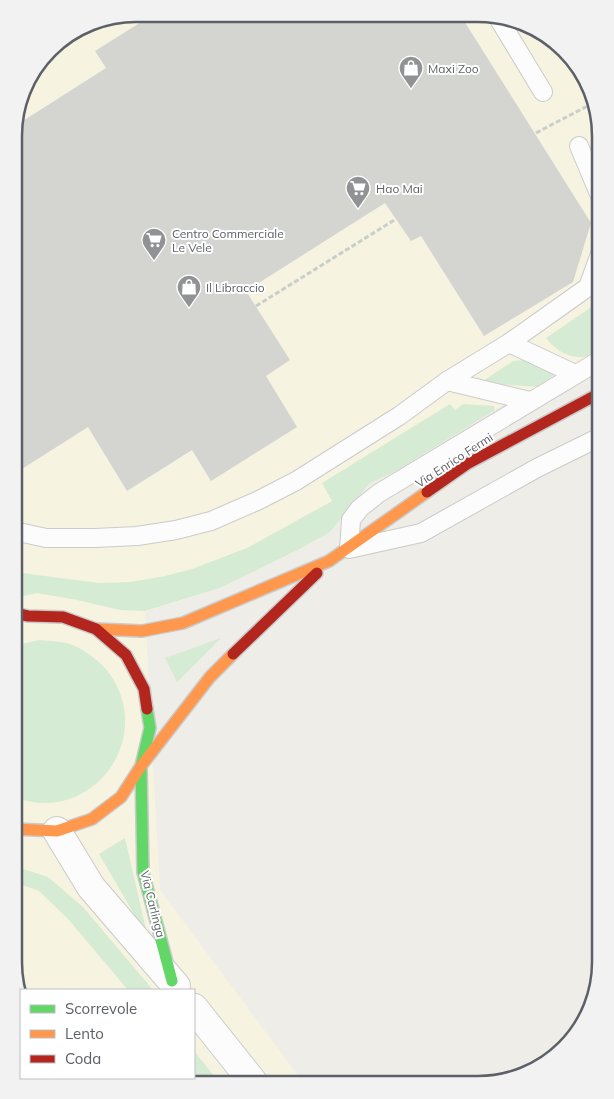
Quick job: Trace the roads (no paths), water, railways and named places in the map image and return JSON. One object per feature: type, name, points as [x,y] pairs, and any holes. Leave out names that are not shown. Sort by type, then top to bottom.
[{"type":"street","name":"Via Enrico Fermi","points":[[96,630],[142,631],[183,623],[329,561],[467,464],[592,397]]},
{"type":"street","name":"Via Enrico Fermi","points":[[141,766],[210,678],[329,561]]},
{"type":"street","name":"Via Carlinga","points":[[22,615],[63,617],[96,630],[126,655],[144,689],[150,728],[141,766],[143,872],[176,985]]},
{"type":"street","name":"Via Carlinga","points":[[22,618],[28,616]]},
{"type":"street","name":"Via Carlinga","points":[[22,829],[57,831],[92,819],[121,797],[141,766]]},
{"type":"street","name":"Via Carlinga","points":[[57,831],[90,887],[176,985]]},
{"type":"street","points":[[195,1009],[248,1076]]},
{"type":"lane","points":[[503,26],[543,92]]},
{"type":"lane","points":[[592,163],[579,146],[592,179]]},
{"type":"lane","points":[[22,533],[46,538],[137,536],[176,530],[211,520],[257,501],[296,481],[509,343],[588,287],[592,276]]},
{"type":"lane","points":[[509,343],[575,374]]},
{"type":"lane","points":[[592,365],[372,498],[360,508],[351,520],[349,548],[421,533],[538,468],[592,441]]},
{"type":"lane","points":[[448,381],[530,401]]},
{"type":"place","name":"Maxi Zoo","points":[[411,89]]},
{"type":"place","name":"Hao Mai","points":[[358,209]]},
{"type":"place","name":"Centro Commerciale Le Vele","points":[[154,261]]},
{"type":"place","name":"Il Libraccio","points":[[189,308]]}]
